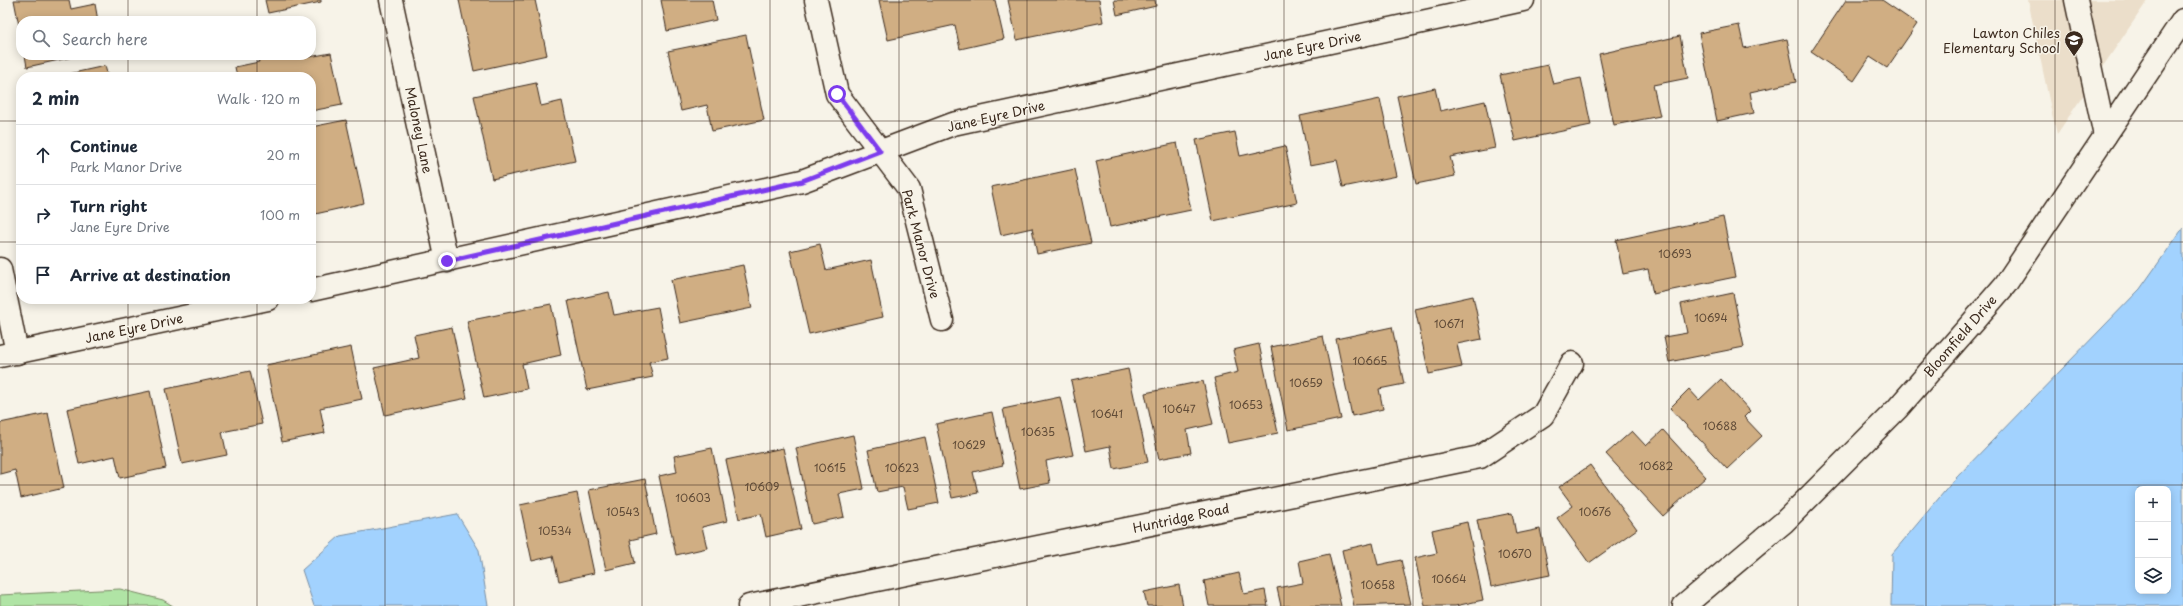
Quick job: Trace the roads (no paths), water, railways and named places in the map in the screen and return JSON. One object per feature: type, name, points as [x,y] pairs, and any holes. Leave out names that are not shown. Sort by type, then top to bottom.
[{"type":"street","name":"Maloney Lane","points":[[391,0],[447,261]]},
{"type":"street","name":"Park Manor Drive","points":[[816,0],[837,94],[909,189],[942,320]]},
{"type":"street","name":"Jane Eyre Drive","points":[[316,289],[802,181],[953,124],[1523,0]]},
{"type":"street","points":[[2076,0],[2105,136]]},
{"type":"street","name":"Bloomfield Drive","points":[[1684,606],[1784,522],[1897,409],[2005,285],[2183,20]]},
{"type":"street","points":[[0,269],[9,354]]},
{"type":"street","name":"Jane Eyre Drive","points":[[9,354],[244,304]]},
{"type":"street","name":"Huntridge Road","points":[[749,606],[1480,457],[1543,414],[1572,363]]},
{"type":"water","points":[[2183,228],[2183,606],[1891,606],[1892,554],[1955,479],[2140,289]]},
{"type":"water","points":[[457,514],[479,550],[488,606],[314,606],[302,570],[340,536]]},
{"type":"place","name":"Lawton Chiles Elementary School","points":[[2074,57]]}]
